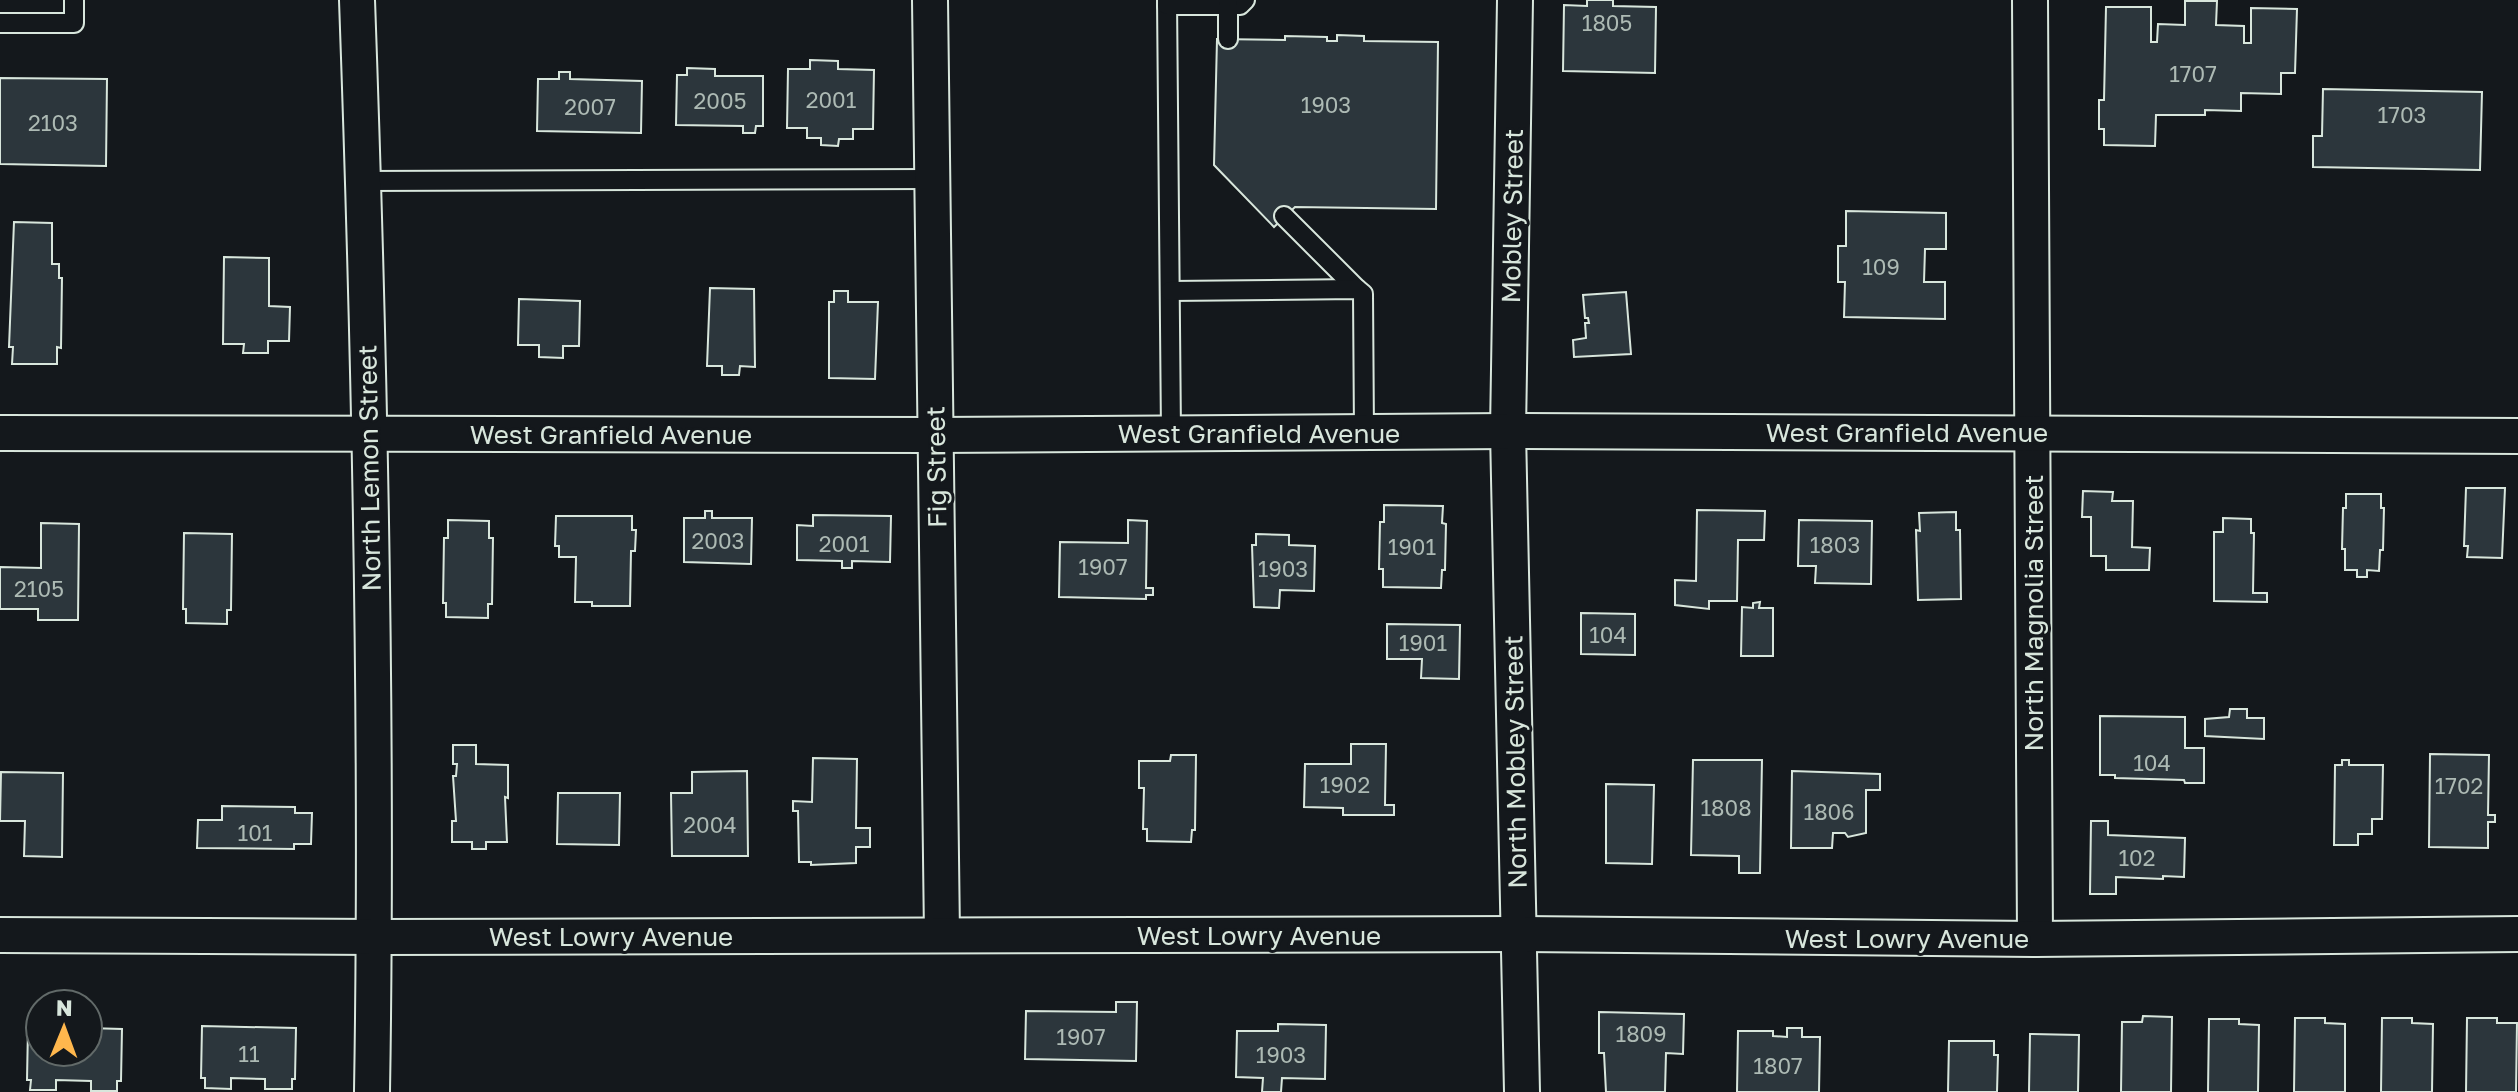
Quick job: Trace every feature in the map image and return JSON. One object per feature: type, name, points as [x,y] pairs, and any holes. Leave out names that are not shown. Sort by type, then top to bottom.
[{"type":"street","name":"North Lemon Street","points":[[357,0],[369,433],[375,937],[372,1092]]},
{"type":"street","name":"Fig Street","points":[[930,0],[942,935]]},
{"type":"street","name":"Mobley Street","points":[[1508,431],[1515,0]]},
{"type":"street","name":"North Magnolia Street","points":[[2030,0],[2035,939]]},
{"type":"street","name":"West Granfield Avenue","points":[[0,433],[936,435],[1508,431],[2518,436]]},
{"type":"street","name":"North Mobley Street","points":[[1508,431],[1522,1092]]},
{"type":"street","name":"West Lowry Avenue","points":[[0,935],[1519,934],[2035,939],[2518,934]]},
{"type":"lane","points":[[0,23],[74,23],[74,0]]},
{"type":"lane","points":[[1171,434],[1167,2],[1236,2],[1228,39]]},
{"type":"lane","points":[[363,181],[932,179]]},
{"type":"lane","points":[[1284,216],[1363,294],[1364,433]]},
{"type":"lane","points":[[1170,291],[1357,289]]},
{"type":"building","points":[[1587,0],[1613,0],[1613,6],[1656,7],[1655,73],[1563,71],[1564,5],[1587,6]]},
{"type":"building","points":[[2185,1],[2217,1],[2216,25],[2244,26],[2244,43],[2251,43],[2251,8],[2297,9],[2295,73],[2281,73],[2281,94],[2241,93],[2241,111],[2205,110],[2205,115],[2156,115],[2155,146],[2104,145],[2104,129],[2099,129],[2099,100],[2104,100],[2106,7],[2151,7],[2151,42],[2157,42],[2158,24],[2185,25]]},
{"type":"building","points":[[1337,35],[1364,36],[1364,41],[1438,42],[1436,209],[1295,207],[1274,227],[1214,165],[1217,39],[1285,40],[1285,36],[1327,37],[1327,41],[1337,41]]},
{"type":"building","points":[[810,60],[838,61],[838,69],[874,70],[873,129],[853,129],[853,139],[839,139],[838,146],[821,145],[821,138],[807,138],[807,128],[787,128],[788,69],[810,69]]},
{"type":"building","points":[[687,68],[715,69],[715,76],[763,76],[763,126],[756,126],[755,133],[743,133],[743,126],[676,125],[677,75],[687,75]]},
{"type":"building","points":[[559,72],[570,72],[570,79],[642,81],[641,133],[537,131],[538,79],[559,79]]},
{"type":"building","points":[[0,78],[107,79],[106,166],[0,164]]},
{"type":"building","points":[[2323,89],[2482,92],[2480,170],[2313,167],[2313,136],[2322,136]]},
{"type":"building","points":[[1846,211],[1946,213],[1946,249],[1925,249],[1924,282],[1945,282],[1945,319],[1844,317],[1845,282],[1838,282],[1838,246],[1846,246]]},
{"type":"building","points":[[14,222],[52,223],[52,264],[59,264],[59,278],[62,278],[61,348],[57,347],[57,364],[12,364],[13,347],[9,347]]},
{"type":"building","points":[[224,257],[269,258],[269,306],[290,307],[289,341],[268,341],[268,353],[243,353],[244,344],[223,344]]},
{"type":"building","points":[[710,288],[754,289],[755,367],[740,366],[739,375],[722,375],[722,366],[707,366]]},
{"type":"building","points":[[834,291],[848,291],[848,302],[878,302],[875,379],[829,378],[829,302],[834,302]]},
{"type":"building","points":[[1626,292],[1631,354],[1574,357],[1573,340],[1586,338],[1585,323],[1589,323],[1585,318],[1583,295]]},
{"type":"building","points":[[519,299],[580,301],[579,346],[563,346],[563,358],[539,357],[539,345],[518,345]]},
{"type":"building","points":[[2466,488],[2505,488],[2502,558],[2467,557],[2468,546],[2464,546]]},
{"type":"building","points":[[2083,491],[2113,492],[2112,501],[2133,501],[2132,547],[2150,548],[2149,570],[2106,570],[2106,556],[2091,556],[2091,517],[2082,517]]},
{"type":"building","points":[[2346,494],[2381,494],[2381,508],[2384,508],[2383,550],[2380,550],[2379,571],[2367,570],[2367,577],[2357,577],[2357,570],[2345,570],[2345,549],[2342,549]]},
{"type":"building","points":[[1384,505],[1443,506],[1442,523],[1446,524],[1445,570],[1442,570],[1441,588],[1383,587],[1383,569],[1379,569],[1380,522],[1384,522]]},
{"type":"building","points":[[1697,510],[1765,511],[1764,540],[1738,540],[1737,601],[1709,601],[1709,609],[1675,605],[1675,580],[1696,581]]},
{"type":"building","points":[[705,511],[712,511],[712,518],[752,518],[751,564],[684,562],[684,518],[705,518]]},
{"type":"building","points":[[1956,512],[1956,530],[1960,530],[1961,599],[1918,600],[1916,530],[1920,531],[1919,513]]},
{"type":"building","points":[[813,515],[891,516],[890,562],[852,561],[852,568],[842,568],[842,561],[797,560],[797,525],[813,526]]},
{"type":"building","points":[[556,516],[632,516],[632,530],[636,530],[635,551],[631,551],[630,606],[592,606],[592,602],[575,602],[576,557],[559,557],[559,546],[555,546]]},
{"type":"building","points":[[2223,518],[2251,519],[2251,533],[2254,533],[2253,593],[2267,593],[2267,602],[2214,601],[2214,532],[2223,532]]},
{"type":"building","points":[[448,520],[489,521],[489,538],[493,538],[492,604],[488,604],[488,618],[446,617],[446,603],[443,603],[444,538],[448,538]]},
{"type":"building","points":[[1128,520],[1147,521],[1146,588],[1153,588],[1153,595],[1146,595],[1146,599],[1059,597],[1060,542],[1128,543]]},
{"type":"building","points":[[1799,520],[1872,521],[1871,584],[1815,583],[1816,566],[1798,566]]},
{"type":"building","points":[[41,523],[79,524],[78,620],[38,620],[38,609],[0,609],[0,567],[41,568]]},
{"type":"building","points":[[184,533],[232,534],[231,610],[227,610],[227,624],[186,623],[186,609],[183,609]]},
{"type":"building","points":[[1256,534],[1289,535],[1289,545],[1315,546],[1314,591],[1280,590],[1279,608],[1254,607],[1252,545],[1256,545]]},
{"type":"building","points":[[1760,602],[1759,608],[1773,608],[1773,656],[1741,656],[1742,607],[1753,608],[1753,603]]},
{"type":"building","points":[[1581,613],[1635,614],[1635,655],[1581,654]]},
{"type":"building","points":[[1387,624],[1460,625],[1459,679],[1421,678],[1422,659],[1387,659]]},
{"type":"building","points":[[2230,709],[2247,709],[2247,718],[2264,718],[2264,739],[2205,736],[2205,719],[2229,717]]},
{"type":"building","points":[[2100,716],[2185,717],[2185,748],[2204,748],[2204,783],[2100,775]]},
{"type":"building","points":[[1351,744],[1386,744],[1385,805],[1394,805],[1394,815],[1343,815],[1343,808],[1304,807],[1305,764],[1351,764]]},
{"type":"building","points":[[453,745],[476,745],[476,764],[508,765],[508,798],[505,797],[507,842],[486,842],[486,849],[472,849],[472,842],[452,842],[452,821],[456,821],[453,776],[456,776],[457,764],[453,764]]},
{"type":"building","points":[[2430,754],[2489,755],[2488,815],[2495,815],[2495,822],[2488,822],[2488,848],[2429,847]]},
{"type":"building","points":[[1171,755],[1196,755],[1195,830],[1192,830],[1191,842],[1147,841],[1147,829],[1143,829],[1144,788],[1139,788],[1139,761],[1170,761]]},
{"type":"building","points":[[813,758],[857,759],[856,828],[870,828],[870,847],[856,847],[856,863],[811,865],[811,862],[799,862],[798,811],[793,811],[793,801],[812,802]]},
{"type":"building","points":[[1693,760],[1762,760],[1760,873],[1739,873],[1739,856],[1691,855]]},
{"type":"building","points":[[2342,760],[2349,760],[2349,765],[2383,765],[2382,819],[2372,819],[2372,834],[2358,834],[2358,845],[2334,845],[2335,765],[2342,765]]},
{"type":"building","points":[[747,771],[748,856],[672,856],[671,793],[692,793],[692,772]]},
{"type":"building","points":[[1792,771],[1880,774],[1880,790],[1866,790],[1866,833],[1848,837],[1845,833],[1833,833],[1832,848],[1791,848]]},
{"type":"building","points":[[1,772],[63,773],[62,857],[24,856],[25,821],[0,821]]},
{"type":"building","points":[[1606,784],[1654,785],[1652,864],[1606,863]]},
{"type":"building","points":[[558,793],[620,793],[619,845],[557,844]]},
{"type":"building","points":[[222,806],[295,807],[295,813],[312,813],[311,844],[294,844],[294,849],[197,848],[198,820],[222,820]]},
{"type":"building","points":[[2091,821],[2108,821],[2108,835],[2185,838],[2184,877],[2116,877],[2116,894],[2090,894]]},
{"type":"building","points":[[1116,1002],[1137,1002],[1136,1061],[1025,1059],[1026,1011],[1116,1012]]},
{"type":"building","points":[[1599,1012],[1684,1014],[1683,1054],[1666,1053],[1665,1092],[1606,1092],[1604,1053],[1599,1053]]},
{"type":"building","points":[[2143,1016],[2172,1017],[2171,1092],[2121,1092],[2122,1022],[2142,1022]]},
{"type":"building","points":[[2295,1018],[2325,1018],[2325,1023],[2345,1024],[2345,1092],[2294,1092]]},
{"type":"building","points":[[2382,1018],[2412,1018],[2412,1023],[2433,1024],[2432,1092],[2381,1092]]},
{"type":"building","points":[[2467,1018],[2497,1018],[2497,1023],[2517,1023],[2516,1092],[2466,1092]]},
{"type":"building","points":[[2209,1019],[2239,1019],[2239,1024],[2259,1025],[2258,1092],[2208,1092]]},
{"type":"building","points":[[1278,1024],[1326,1025],[1325,1079],[1282,1078],[1281,1092],[1262,1092],[1263,1078],[1236,1077],[1237,1031],[1278,1031]]},
{"type":"building","points":[[202,1026],[296,1028],[292,1089],[265,1089],[265,1079],[231,1078],[231,1089],[205,1088],[205,1078],[201,1078]]},
{"type":"building","points":[[104,1028],[122,1029],[121,1081],[117,1081],[117,1091],[91,1091],[91,1081],[56,1080],[56,1090],[30,1090],[31,1080],[27,1080],[27,1068],[104,1068]]},
{"type":"building","points":[[1787,1028],[1802,1028],[1802,1037],[1820,1037],[1819,1092],[1737,1092],[1738,1031],[1773,1031],[1773,1036],[1787,1037]]},
{"type":"building","points":[[2030,1034],[2079,1035],[2078,1092],[2029,1092]]},
{"type":"building","points":[[1949,1041],[1994,1041],[1994,1055],[1998,1055],[1997,1092],[1948,1092]]}]
